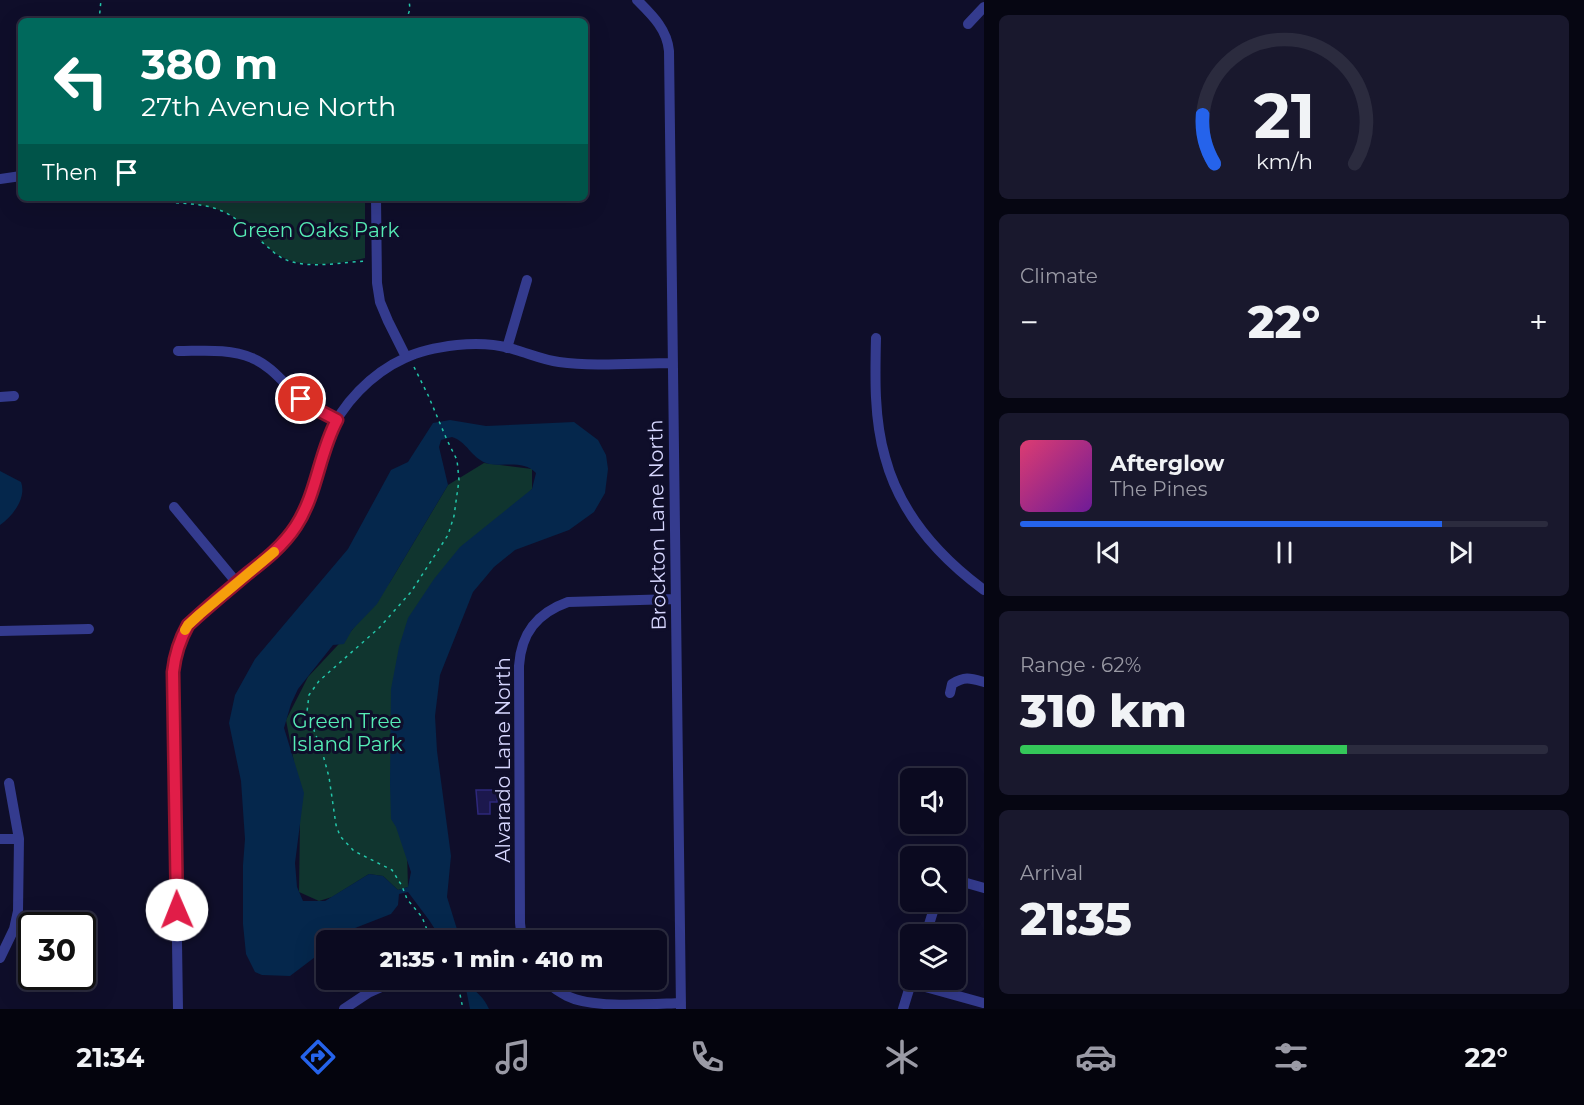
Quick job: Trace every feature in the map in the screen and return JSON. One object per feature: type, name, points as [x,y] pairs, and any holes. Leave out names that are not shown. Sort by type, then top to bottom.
[{"type":"street","name":"Brockton Lane North","points":[[637,0],[658,23],[668,41],[681,1006]]},
{"type":"street","points":[[968,24],[984,7]]},
{"type":"street","points":[[0,179],[18,176]]},
{"type":"street","points":[[376,201],[377,282],[380,302],[409,361]]},
{"type":"street","points":[[507,348],[527,280]]},
{"type":"street","points":[[876,338],[876,394],[879,426],[885,459],[893,482],[906,509],[923,533],[943,556],[984,590]]},
{"type":"street","points":[[178,1009],[173,672],[175,656],[188,625],[267,558],[296,526],[314,486],[329,435],[351,401],[367,383],[385,369],[409,361],[431,349],[459,345],[507,348],[540,358],[579,364],[673,363]]},
{"type":"street","points":[[178,351],[238,353],[252,358],[279,376],[301,399],[337,420]]},
{"type":"street","points":[[0,397],[14,396]]},
{"type":"street","points":[[174,507],[237,583]]},
{"type":"street","name":"Alvarado Lane North","points":[[521,930],[519,666],[520,652],[525,638],[542,615],[568,602],[675,599]]},
{"type":"street","points":[[0,631],[89,629]]},
{"type":"street","points":[[950,693],[952,684],[961,678],[972,678],[984,682]]},
{"type":"street","points":[[0,958],[14,929],[18,911],[20,839],[9,783]]},
{"type":"street","points":[[0,839],[20,839]]},
{"type":"street","points":[[966,883],[984,888]]},
{"type":"street","points":[[344,1009],[375,990]]},
{"type":"street","points":[[558,990],[569,998],[604,1007],[681,1006]]},
{"type":"street","points":[[903,1009],[909,990]]},
{"type":"street","points":[[939,990],[982,1004]]},
{"type":"path","points":[[99,18],[101,0]]},
{"type":"path","points":[[407,18],[410,9],[409,0]]},
{"type":"path","points":[[161,201],[206,205],[221,211],[236,219],[284,259],[305,264],[369,261]]},
{"type":"path","points":[[409,361],[428,395],[457,460],[459,480],[454,516],[448,535],[411,592],[379,628],[311,691],[307,700],[307,712],[329,777],[336,825],[340,836],[354,851],[392,870],[407,899],[422,917],[427,930]]},
{"type":"path","points":[[459,990],[463,1009]]},
{"type":"green space","name":"Green Oaks Park","points":[[179,201],[365,201],[365,258],[331,264],[295,262],[268,248],[238,220],[224,212]]},
{"type":"green space","name":"Green Tree Island Park","points":[[484,463],[532,469],[532,489],[401,641],[408,887],[398,890],[383,876],[369,874],[332,897],[319,901],[299,892],[300,821],[294,762],[286,720],[308,677],[352,630],[390,582],[448,485]]},
{"type":"water","points":[[450,420],[486,426],[574,422],[598,440],[606,455],[608,469],[605,493],[594,512],[569,530],[515,550],[494,567],[473,592],[440,675],[435,716],[437,751],[451,856],[447,897],[457,930],[436,930],[408,892],[399,894],[398,905],[391,914],[350,930],[316,930],[316,956],[290,976],[262,975],[255,972],[246,954],[243,924],[245,839],[241,781],[229,723],[235,695],[255,659],[348,549],[391,470],[408,462],[433,423]],"holes":[[[452,437],[486,463],[525,466],[536,473],[532,489],[460,547],[434,579],[408,618],[399,647],[391,689],[391,819],[396,827],[411,872],[408,887],[398,890],[383,876],[369,874],[325,901],[303,901],[297,887],[295,863],[304,793],[284,728],[291,704],[298,689],[333,645],[344,644],[352,630],[377,604],[448,485],[439,447],[441,440]]]},
{"type":"water","points":[[0,471],[21,482],[22,494],[17,506],[0,525]]},
{"type":"water","points":[[466,990],[474,990],[485,1001],[489,1009],[470,1009]]},
{"type":"building","points":[[476,790],[497,790],[497,802],[490,802],[490,814],[478,814]]},
{"type":"slow traffic","points":[[185,630],[200,614],[274,552]]},
{"type":"route","points":[[177,910],[173,672],[175,656],[188,625],[282,543],[296,526],[306,506],[329,435],[337,420],[301,399]]}]
